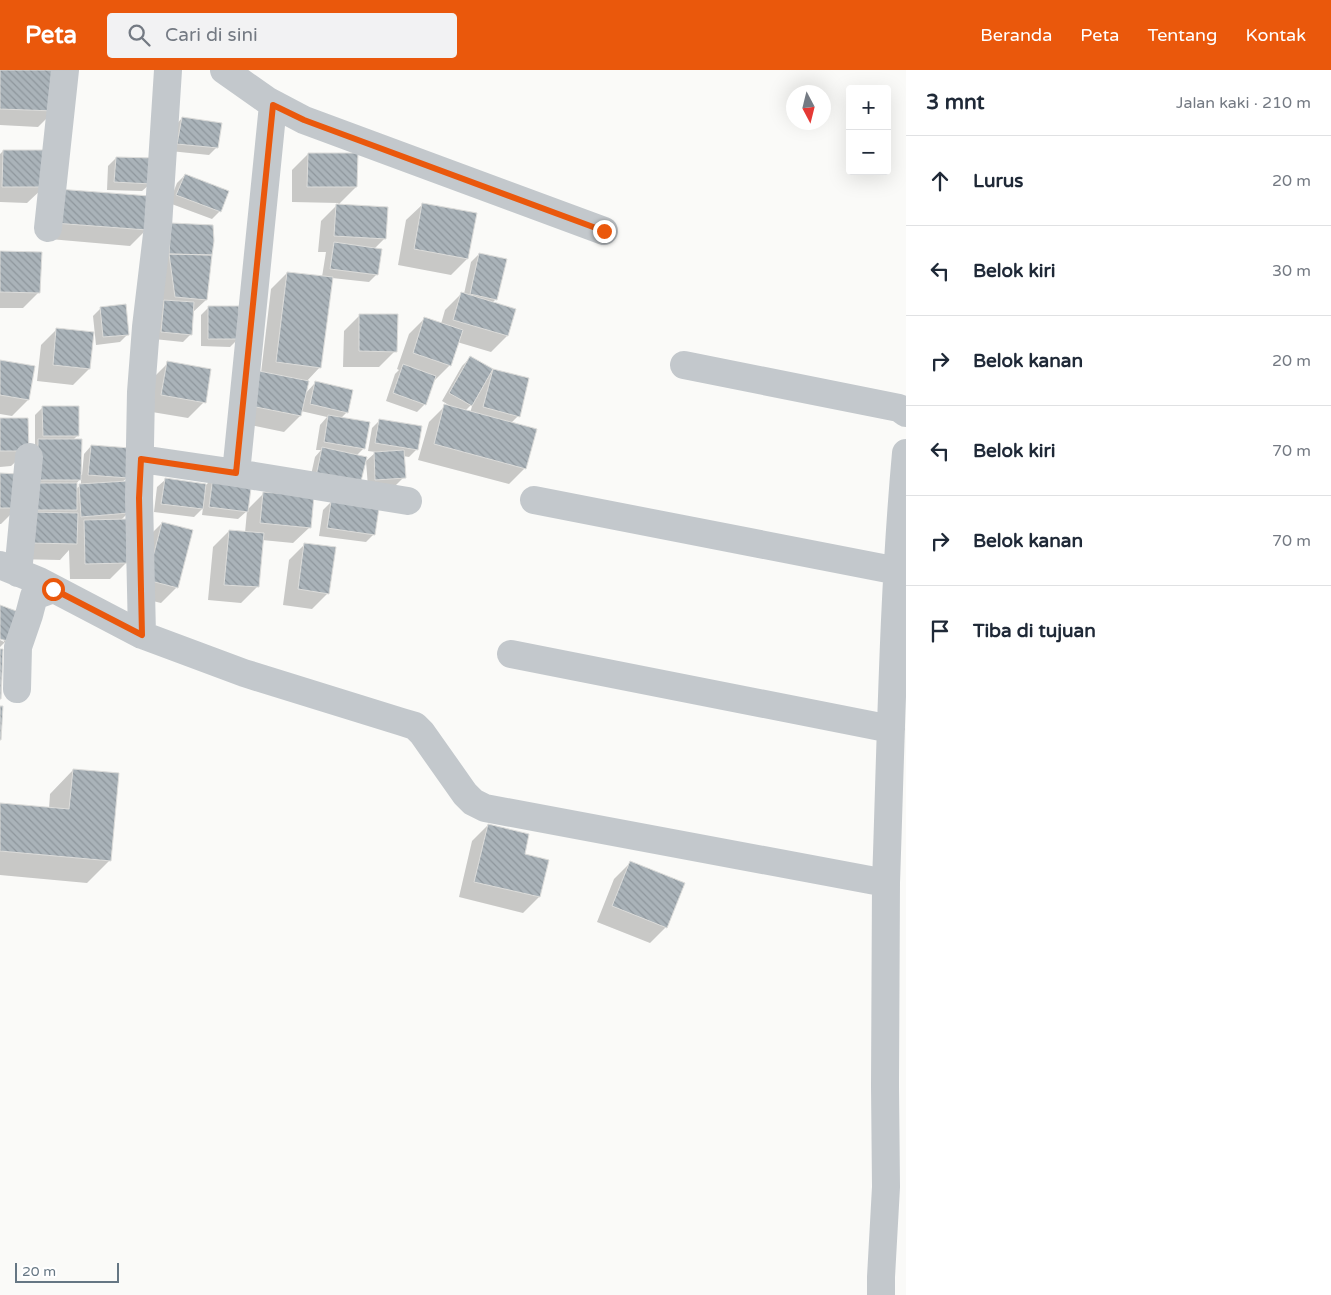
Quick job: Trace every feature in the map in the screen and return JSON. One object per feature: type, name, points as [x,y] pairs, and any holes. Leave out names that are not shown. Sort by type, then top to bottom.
[{"type":"street","points":[[48,228],[65,70]]},
{"type":"street","points":[[142,635],[139,498],[141,392],[146,327],[158,226],[168,70]]},
{"type":"street","points":[[224,70],[273,105],[304,120],[604,231]]},
{"type":"street","points":[[236,473],[273,105]]},
{"type":"street","points":[[684,365],[899,408],[906,413]]},
{"type":"street","points":[[881,1295],[886,1187],[886,883],[898,571],[906,453]]},
{"type":"street","points":[[29,457],[9,569],[39,581],[142,635],[244,673],[415,726],[465,794],[485,808],[886,883]]},
{"type":"street","points":[[141,459],[408,500]]},
{"type":"street","points":[[534,500],[898,571]]},
{"type":"street","points":[[17,690],[18,647],[34,596],[53,589]]},
{"type":"street","points":[[511,654],[891,729]]},
{"type":"building","points":[[0,70],[57,70],[55,111],[0,109]]},
{"type":"building","points":[[182,117],[222,123],[218,148],[177,144]]},
{"type":"building","points":[[3,150],[45,150],[45,187],[2,187]]},
{"type":"building","points":[[308,153],[358,153],[357,187],[307,187]]},
{"type":"building","points":[[116,157],[153,158],[151,184],[114,182]]},
{"type":"building","points":[[185,174],[229,191],[221,212],[176,195]]},
{"type":"building","points":[[57,189],[150,196],[147,230],[54,223]]},
{"type":"building","points":[[422,203],[477,213],[468,259],[414,249]]},
{"type":"building","points":[[336,204],[388,207],[386,239],[334,236]]},
{"type":"building","points":[[171,223],[213,225],[214,241],[212,255],[169,254]]},
{"type":"building","points":[[334,242],[382,249],[378,275],[330,269]]},
{"type":"building","points":[[0,251],[42,252],[40,293],[0,292]]},
{"type":"building","points":[[479,253],[507,259],[497,300],[470,294]]},
{"type":"building","points":[[169,254],[212,255],[207,300],[175,297]]},
{"type":"building","points":[[287,272],[333,277],[321,368],[276,362]]},
{"type":"building","points":[[461,292],[516,309],[508,336],[453,320]]},
{"type":"building","points":[[164,300],[194,302],[192,335],[161,332]]},
{"type":"building","points":[[126,304],[129,335],[103,337],[100,307]]},
{"type":"building","points":[[208,306],[239,306],[239,339],[208,339]]},
{"type":"building","points":[[359,314],[398,314],[397,352],[359,351]]},
{"type":"building","points":[[424,317],[463,330],[451,366],[413,353]]},
{"type":"building","points":[[56,328],[94,332],[90,369],[53,365]]},
{"type":"building","points":[[470,356],[493,369],[472,406],[449,393]]},
{"type":"building","points":[[0,360],[35,366],[29,400],[0,395]]},
{"type":"building","points":[[167,361],[211,369],[206,403],[161,395]]},
{"type":"building","points":[[403,364],[436,376],[426,405],[393,393]]},
{"type":"building","points":[[493,369],[529,378],[520,417],[483,407]]},
{"type":"building","points":[[259,371],[309,381],[301,416],[251,406]]},
{"type":"building","points":[[315,381],[353,390],[348,413],[310,404]]},
{"type":"building","points":[[444,404],[537,429],[526,469],[434,444]]},
{"type":"building","points":[[42,406],[79,406],[79,436],[43,436]]},
{"type":"building","points":[[328,415],[370,422],[365,449],[324,442]]},
{"type":"building","points":[[0,418],[28,418],[29,451],[0,451]]},
{"type":"building","points":[[379,419],[422,426],[418,450],[375,443]]},
{"type":"building","points":[[38,439],[82,439],[81,480],[38,480]]},
{"type":"building","points":[[91,445],[130,448],[128,478],[88,475]]},
{"type":"building","points":[[322,447],[367,457],[360,485],[316,476]]},
{"type":"building","points":[[404,450],[406,478],[375,480],[374,452]]},
{"type":"building","points":[[0,473],[19,474],[18,508],[0,508]]},
{"type":"building","points":[[213,476],[252,480],[248,512],[209,507]]},
{"type":"building","points":[[165,478],[206,484],[203,509],[161,504]]},
{"type":"building","points":[[127,481],[129,513],[81,517],[79,484]]},
{"type":"building","points":[[30,483],[77,483],[77,510],[30,510]]},
{"type":"building","points":[[263,492],[314,496],[311,528],[260,523]]},
{"type":"building","points":[[331,501],[379,508],[375,535],[327,528]]},
{"type":"building","points":[[30,512],[78,513],[77,544],[30,543]]},
{"type":"building","points":[[127,519],[127,563],[85,564],[84,520]]},
{"type":"building","points":[[162,522],[193,530],[178,588],[147,580]]},
{"type":"building","points":[[229,530],[264,533],[259,587],[224,585]]},
{"type":"building","points":[[304,543],[336,547],[329,594],[298,589]]},
{"type":"building","points":[[0,605],[19,612],[7,641],[0,639]]},
{"type":"building","points":[[0,649],[3,649],[1,699],[0,699]]},
{"type":"building","points":[[0,706],[3,706],[1,740],[0,740]]},
{"type":"building","points":[[73,769],[119,773],[111,861],[0,851],[0,803],[69,809]]},
{"type":"building","points":[[488,824],[529,834],[525,854],[549,860],[540,897],[474,882]]},
{"type":"building","points":[[630,861],[685,883],[667,928],[612,906]]},
{"type":"route","points":[[53,589],[142,635],[139,498],[141,459],[236,473],[273,105],[304,120],[604,231]]}]
